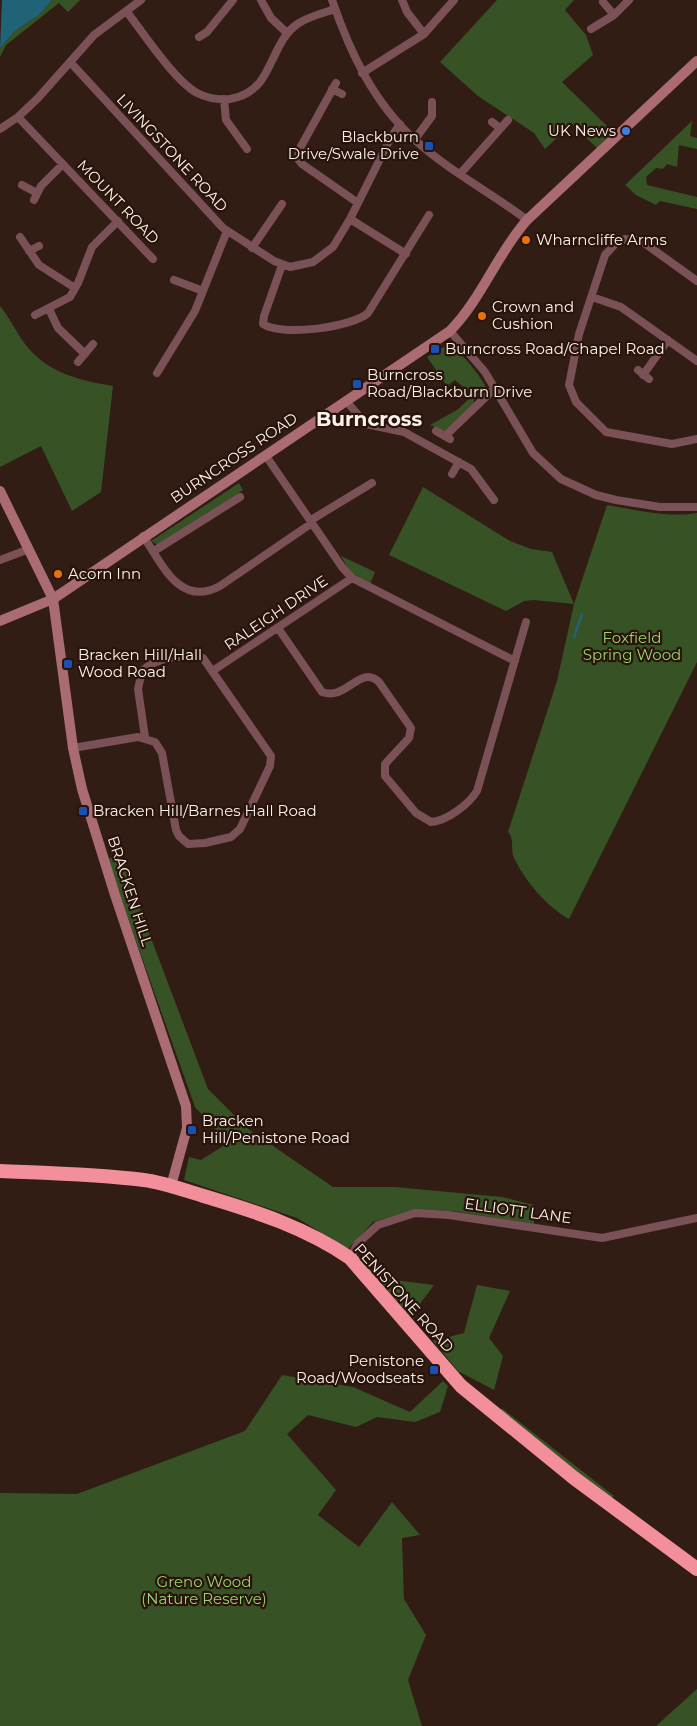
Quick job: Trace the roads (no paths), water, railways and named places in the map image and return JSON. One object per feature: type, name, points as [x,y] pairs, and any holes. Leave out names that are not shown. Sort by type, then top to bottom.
[{"type":"highway","name":"PENISTONE ROAD","points":[[0,1171],[108,1176],[171,1186],[252,1211],[306,1231],[350,1258],[461,1386],[568,1472],[697,1569]]},
{"type":"main road","name":"BURNCROSS ROAD","points":[[0,621],[53,599],[143,536],[347,402],[450,331],[470,308],[512,238],[527,220],[697,61]]},
{"type":"main road","name":"BRACKEN HILL","points":[[0,490],[53,599],[73,748],[85,799],[186,1106],[187,1128],[171,1186]]},
{"type":"street","points":[[0,129],[18,117],[71,63],[94,35],[141,0]]},
{"type":"street","points":[[199,37],[207,32],[234,0]]},
{"type":"street","points":[[261,0],[271,18],[287,33]]},
{"type":"street","points":[[332,0],[349,47],[362,73],[400,124],[415,139],[460,174],[527,220]]},
{"type":"street","points":[[402,0],[407,12],[424,34]]},
{"type":"street","points":[[362,73],[424,34],[454,0]]},
{"type":"street","points":[[591,29],[614,15],[629,0]]},
{"type":"street","points":[[603,2],[614,15]]},
{"type":"street","points":[[127,12],[163,58],[191,89],[203,96],[224,99],[241,96],[255,88],[287,33],[305,20],[335,9]]},
{"type":"street","points":[[207,32],[212,39]]},
{"type":"street","name":"LIVINGSTONE ROAD","points":[[71,63],[203,208],[227,231],[203,291],[185,329],[157,373]]},
{"type":"street","points":[[342,94],[334,86],[299,150],[298,158],[302,164],[358,202]]},
{"type":"street","points":[[224,99],[226,120],[247,149]]},
{"type":"street","points":[[415,139],[432,116],[432,102]]},
{"type":"street","name":"MOUNT ROAD","points":[[18,117],[154,259]]},
{"type":"street","points":[[460,174],[508,120]]},
{"type":"street","points":[[492,122],[500,128]]},
{"type":"street","points":[[227,231],[282,265],[297,267],[320,258],[333,247],[350,219],[390,139],[400,124]]},
{"type":"street","name":"MOUNT ROAD","points":[[22,185],[36,196],[63,164]]},
{"type":"street","points":[[252,248],[270,212],[282,204]]},
{"type":"street","points":[[282,265],[262,320],[266,326],[297,332],[358,320],[364,317],[406,254],[429,215]]},
{"type":"street","points":[[350,219],[406,254]]},
{"type":"street","points":[[35,316],[65,301],[75,288],[92,247],[118,221]]},
{"type":"street","points":[[20,237],[39,265],[75,288]]},
{"type":"street","points":[[697,281],[647,244],[632,238],[625,238],[616,242],[605,255],[579,334],[570,380],[571,392],[576,402],[602,429],[613,434],[672,444],[697,439]]},
{"type":"street","points":[[28,251],[40,246]]},
{"type":"street","points":[[174,280],[203,291]]},
{"type":"street","points":[[592,297],[621,307],[697,361]]},
{"type":"street","points":[[49,309],[58,328],[85,354]]},
{"type":"street","points":[[450,331],[466,348],[495,388],[524,440],[543,464],[561,480],[596,495],[616,500],[660,508],[697,507]]},
{"type":"street","points":[[643,375],[668,340]]},
{"type":"street","points":[[78,362],[94,344]]},
{"type":"street","points":[[436,431],[448,437],[495,388]]},
{"type":"street","points":[[347,402],[366,424],[404,432],[476,473],[494,500]]},
{"type":"street","points":[[266,456],[342,567],[352,578],[515,661]]},
{"type":"street","points":[[452,474],[459,462]]},
{"type":"street","points":[[143,536],[176,584],[192,591],[211,591],[372,483]]},
{"type":"street","points":[[154,551],[240,497]]},
{"type":"street","points":[[0,560],[29,549]]},
{"type":"street","name":"RALEIGH DRIVE","points":[[214,670],[352,578]]},
{"type":"street","points":[[278,628],[322,692],[338,694],[364,677],[370,677],[379,682],[411,728],[410,738],[385,764],[385,776],[416,812],[431,822],[442,819],[466,804],[477,791],[526,622]]},
{"type":"street","points":[[73,748],[145,737],[155,742],[162,753],[176,830],[182,841],[194,845],[224,840],[236,834],[270,766],[271,756],[214,670],[203,658],[194,656],[152,663],[146,666],[140,676],[138,689],[145,737]]},
{"type":"street","name":"ELLIOTT LANE","points":[[350,1258],[358,1243],[378,1225],[415,1214],[449,1215],[602,1238],[697,1218]]},
{"type":"water","points":[[2,0],[52,0],[40,14],[15,31],[0,48]]},
{"type":"waterway","points":[[574,637],[582,614]]},
{"type":"place","name":"UK News","points":[[626,131]]},
{"type":"place","name":"Blackburn Drive/Swale Drive","points":[[429,146]]},
{"type":"place","name":"Wharncliffe Arms","points":[[526,240]]},
{"type":"place","name":"Crown and Cushion","points":[[482,316]]},
{"type":"place","name":"Burncross Road/Chapel Road","points":[[435,349]]},
{"type":"place","name":"Burncross Road/Blackburn Drive","points":[[357,384]]},
{"type":"place","name":"Acorn Inn","points":[[58,574]]},
{"type":"place","name":"Bracken Hill/Hall Wood Road","points":[[68,664]]},
{"type":"place","name":"Bracken Hill/Barnes Hall Road","points":[[83,811]]},
{"type":"place","name":"Bracken Hill/Penistone Road","points":[[192,1130]]},
{"type":"place","name":"Penistone Road/Woodseats","points":[[434,1370]]},
{"type":"district","name":"Burncross","points":[[369,419]]},
{"type":"park label","name":"Foxfield Spring Wood","points":[[632,646]]},
{"type":"park label","name":"Greno Wood (Nature Reserve)","points":[[204,1590]]}]
